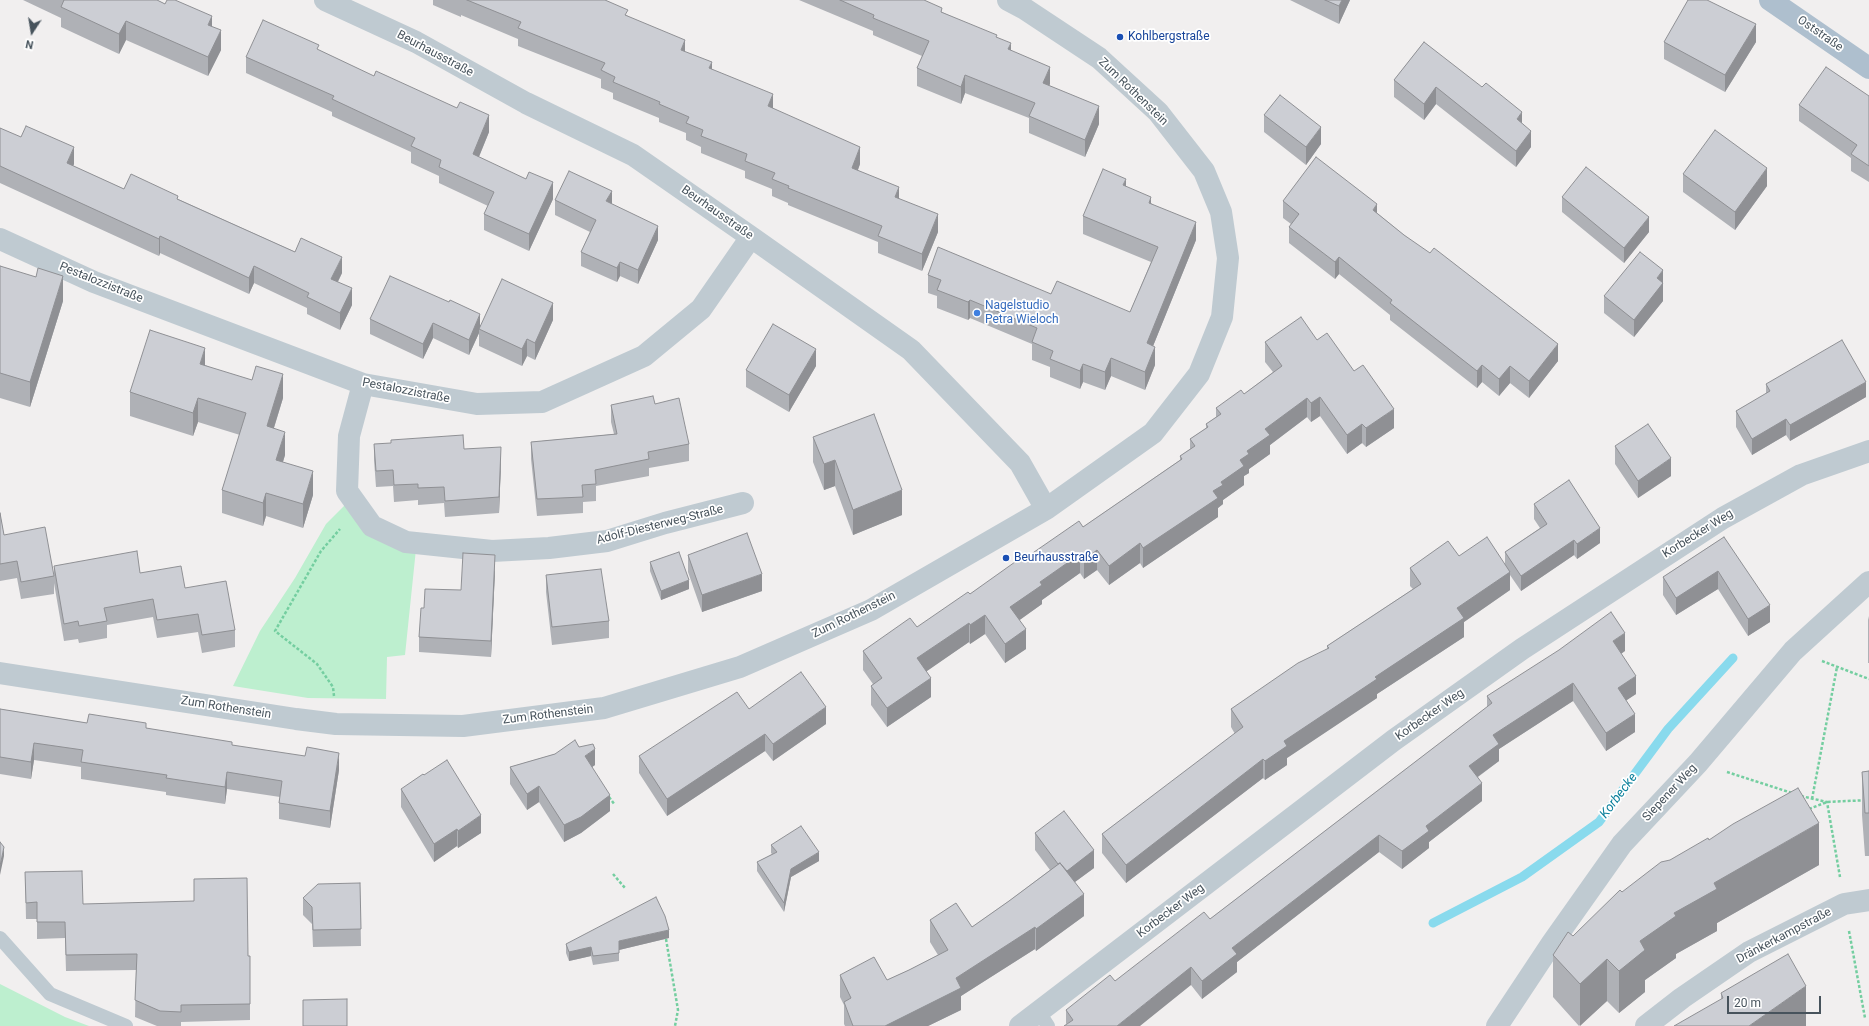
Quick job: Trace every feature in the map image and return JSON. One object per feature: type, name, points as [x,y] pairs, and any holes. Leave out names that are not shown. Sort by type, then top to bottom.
[{"type":"main road","name":"Oststraße","points":[[1770,0],[1869,68]]},
{"type":"street","name":"Beurhausstraße","points":[[325,0],[416,42],[526,103],[633,155],[751,237],[911,350],[1020,463],[1046,509]]},
{"type":"street","name":"Zum Rothenstein","points":[[0,673],[296,720],[336,724],[463,726],[604,708],[740,668],[871,610],[1046,509],[1153,433],[1199,374],[1222,317],[1228,258],[1221,212],[1204,171],[1158,112],[1100,58],[1021,3]]},
{"type":"street","name":"Pestalozzistraße","points":[[0,239],[94,282],[363,384],[476,404],[542,402],[644,356],[701,309],[751,237]]},
{"type":"street","name":"Adolf-Diesterweg-Straße","points":[[363,384],[349,436],[346,491],[372,526],[406,542],[492,550],[549,548],[607,541],[743,503]]},
{"type":"street","name":"Korbecker Weg","points":[[1020,1026],[1043,1019],[1394,740],[1522,649],[1723,518],[1801,474],[1869,451]]},
{"type":"street","name":"Siepener Weg","points":[[1497,1026],[1552,943],[1622,844],[1698,763],[1793,650],[1869,582]]},
{"type":"street","name":"Dränkerkampstraße","points":[[1646,1026],[1682,998],[1749,952],[1844,904],[1869,900]]},
{"type":"lane","points":[[0,938],[50,994],[126,1026]]},
{"type":"path","points":[[336,724],[333,687],[317,664],[275,631],[321,551],[358,508]]},
{"type":"path","points":[[1793,650],[1869,679]]},
{"type":"path","points":[[1812,799],[1837,667]]},
{"type":"path","points":[[1698,763],[1812,799],[1827,802],[1869,800]]},
{"type":"path","points":[[606,792],[615,805]]},
{"type":"path","points":[[1806,810],[1827,802]]},
{"type":"path","points":[[1827,802],[1865,1018]]},
{"type":"path","points":[[613,874],[624,888]]},
{"type":"path","points":[[666,939],[678,1010],[675,1026]]},
{"type":"green space","points":[[347,503],[416,549],[405,655],[387,657],[386,699],[308,698],[233,686],[260,631],[295,578],[326,524]]},
{"type":"green space","points":[[0,984],[65,1017],[89,1026],[0,1026]]},
{"type":"building","points":[[64,0],[157,0],[165,4],[167,0],[175,0],[212,16],[208,25],[221,30],[208,57],[126,21],[119,34],[61,7]]},
{"type":"building","points":[[467,0],[605,0],[628,10],[625,15],[685,40],[681,50],[712,62],[709,68],[773,94],[768,106],[860,147],[852,168],[899,187],[895,197],[938,214],[922,254],[878,236],[882,226],[788,188],[789,186],[772,179],[775,173],[745,161],[747,154],[701,136],[703,130],[686,123],[689,117],[659,104],[660,102],[613,82],[615,77],[601,70],[605,63],[518,28],[521,22]]},
{"type":"building","points":[[840,0],[924,0],[942,8],[941,12],[997,35],[996,37],[1011,43],[1008,49],[1050,67],[1043,83],[1099,106],[1085,140],[1029,116],[1035,103],[965,75],[961,87],[917,68],[929,41],[873,18],[874,15]]},
{"type":"building","points":[[1325,0],[1342,0],[1339,6]]},
{"type":"building","points":[[1688,0],[1707,0],[1756,24],[1725,75],[1664,42]]},
{"type":"building","points":[[263,20],[319,45],[317,49],[374,76],[376,71],[457,108],[460,102],[489,115],[473,154],[526,179],[529,172],[553,182],[529,234],[484,214],[494,192],[439,167],[441,160],[411,146],[415,138],[332,99],[334,96],[246,57]]},
{"type":"building","points":[[1424,42],[1482,87],[1486,83],[1522,112],[1517,119],[1531,131],[1516,151],[1436,87],[1424,104],[1394,80]]},
{"type":"building","points":[[1826,67],[1869,96],[1869,166],[1851,154],[1857,145],[1799,105]]},
{"type":"building","points":[[1280,95],[1321,127],[1306,147],[1264,115]]},
{"type":"building","points":[[26,126],[74,147],[67,163],[124,189],[131,174],[178,196],[177,199],[295,252],[301,238],[342,257],[331,279],[352,288],[340,313],[307,297],[309,293],[254,266],[249,278],[160,236],[159,239],[0,166],[0,128],[21,137]]},
{"type":"building","points":[[1715,130],[1767,168],[1735,212],[1683,174]]},
{"type":"building","points":[[1316,157],[1377,204],[1373,210],[1404,235],[1430,253],[1434,248],[1558,344],[1529,381],[1510,366],[1499,379],[1482,365],[1477,371],[1390,303],[1392,300],[1339,257],[1335,262],[1289,227],[1299,214],[1283,201]]},
{"type":"building","points":[[1586,167],[1649,217],[1624,248],[1562,197]]},
{"type":"building","points":[[1103,169],[1126,179],[1123,185],[1151,197],[1149,203],[1196,222],[1147,343],[1155,347],[1145,372],[1111,358],[1105,372],[1083,364],[1080,371],[1050,359],[1053,351],[1032,342],[1037,328],[970,300],[968,302],[937,290],[941,280],[928,275],[938,247],[1051,294],[1057,281],[1130,312],[1158,247],[1083,216]]},
{"type":"building","points":[[569,171],[612,191],[606,201],[658,226],[638,270],[620,262],[617,268],[581,252],[596,220],[555,200]]},
{"type":"building","points":[[1640,252],[1663,270],[1657,278],[1663,283],[1634,320],[1604,296]]},
{"type":"building","points":[[0,266],[36,277],[38,268],[63,276],[30,382],[0,373]]},
{"type":"building","points":[[390,276],[449,302],[450,300],[480,314],[469,340],[433,323],[423,344],[370,319]]},
{"type":"building","points":[[502,279],[553,303],[535,343],[527,339],[522,349],[479,329]]},
{"type":"building","points":[[1301,317],[1317,340],[1327,333],[1354,371],[1363,365],[1394,409],[1366,428],[1362,424],[1347,435],[1320,397],[1311,403],[1307,398],[1265,429],[1270,435],[1247,451],[1249,454],[1240,460],[1244,466],[1221,482],[1223,485],[1213,491],[1218,498],[1143,548],[1140,543],[1109,566],[1097,550],[1084,560],[1080,554],[1040,582],[1042,585],[1010,607],[1026,629],[1005,644],[985,615],[970,625],[969,623],[917,658],[931,678],[887,708],[871,686],[882,678],[863,651],[910,618],[917,627],[968,592],[970,594],[1022,557],[1024,559],[1079,521],[1083,527],[1182,459],[1180,456],[1195,446],[1190,439],[1208,427],[1206,424],[1221,414],[1216,408],[1241,390],[1244,394],[1282,366],[1265,342]]},
{"type":"building","points":[[773,324],[816,349],[789,395],[746,370]]},
{"type":"building","points":[[150,330],[205,348],[200,364],[252,380],[256,366],[283,374],[267,426],[285,432],[276,460],[313,471],[303,504],[266,493],[263,503],[222,490],[246,413],[198,398],[193,413],[130,392]]},
{"type":"building","points":[[1842,340],[1866,382],[1790,425],[1786,419],[1752,439],[1736,411],[1770,391],[1766,384]]},
{"type":"building","points":[[653,396],[655,404],[679,398],[689,444],[648,452],[649,459],[595,470],[596,484],[582,485],[583,497],[537,499],[531,442],[617,434],[611,405]]},
{"type":"building","points":[[874,414],[902,490],[853,510],[835,460],[824,464],[813,437]]},
{"type":"building","points":[[1648,424],[1671,458],[1638,481],[1615,446]]},
{"type":"building","points":[[463,435],[464,449],[501,447],[499,497],[445,501],[444,487],[418,488],[418,484],[394,485],[393,470],[376,471],[374,444],[391,443],[391,440]]},
{"type":"building","points":[[1569,480],[1600,528],[1577,544],[1574,540],[1521,576],[1505,552],[1547,524],[1534,504]]},
{"type":"building","points":[[0,513],[4,535],[45,527],[54,576],[21,582],[17,561],[0,564]]},
{"type":"building","points":[[747,533],[762,574],[702,595],[688,555]]},
{"type":"building","points":[[1487,537],[1510,572],[1457,608],[1464,618],[1375,677],[1377,679],[1284,741],[1287,746],[1265,761],[1263,759],[1126,865],[1102,834],[1243,727],[1231,709],[1298,663],[1329,648],[1327,646],[1421,584],[1410,568],[1448,541],[1459,556]]},
{"type":"building","points":[[1724,537],[1770,605],[1748,619],[1718,571],[1676,598],[1663,577]]},
{"type":"building","points":[[137,551],[140,573],[181,566],[185,588],[226,581],[235,630],[202,635],[198,614],[157,620],[153,599],[104,608],[107,621],[79,626],[78,621],[64,624],[54,566]]},
{"type":"building","points":[[679,552],[689,580],[661,591],[650,562]]},
{"type":"building","points":[[463,553],[495,555],[491,641],[419,637],[421,608],[424,608],[425,589],[461,590]]},
{"type":"building","points":[[601,569],[609,621],[552,627],[546,575]]},
{"type":"building","points":[[1611,612],[1625,633],[1613,641],[1636,676],[1618,688],[1635,714],[1606,733],[1573,683],[1493,735],[1499,744],[1469,766],[1482,783],[1426,826],[1429,831],[1402,851],[1379,835],[1232,948],[1237,954],[1202,981],[1191,967],[1117,1026],[1064,1026],[1073,1020],[1066,1010],[1110,975],[1115,981],[1204,912],[1210,919],[1492,703],[1487,696],[1559,650]]},
{"type":"building","points":[[801,672],[826,707],[773,744],[765,734],[667,799],[639,756],[737,692],[749,709]]},
{"type":"building","points":[[0,709],[87,723],[89,714],[146,723],[146,728],[232,742],[232,745],[305,756],[307,747],[339,753],[330,811],[279,803],[282,781],[227,772],[225,787],[166,778],[167,775],[81,762],[83,750],[34,743],[31,762],[0,757]]},
{"type":"building","points":[[575,740],[579,747],[593,744],[595,749],[585,756],[610,795],[581,817],[564,825],[539,786],[527,794],[510,767],[555,754]]},
{"type":"building","points":[[447,760],[481,815],[458,831],[457,829],[434,844],[401,789]]},
{"type":"building","points":[[1869,771],[1869,813],[1865,813],[1862,772]]},
{"type":"building","points":[[1798,788],[1819,823],[1714,883],[1717,889],[1674,913],[1676,916],[1640,941],[1645,950],[1619,971],[1607,959],[1580,984],[1553,955],[1568,932],[1573,936],[1620,890],[1622,892],[1661,862],[1670,860],[1708,838],[1709,840],[1733,824]]},
{"type":"building","points":[[1064,811],[1094,850],[1067,871],[1060,863],[1058,864],[1035,833]]},
{"type":"building","points":[[801,826],[819,852],[791,869],[784,903],[757,862],[777,852],[771,845]]},
{"type":"building","points":[[0,842],[4,847],[0,866]]},
{"type":"building","points":[[1060,863],[1084,894],[1036,929],[1035,927],[956,978],[961,988],[885,1026],[853,1026],[844,1002],[851,998],[840,975],[874,957],[887,980],[909,970],[948,950],[930,920],[956,903],[972,927]]},
{"type":"building","points":[[82,871],[83,904],[194,901],[194,879],[247,878],[250,1004],[181,1005],[181,1012],[160,1011],[135,1000],[137,954],[66,955],[65,922],[37,922],[37,902],[26,903],[25,872]]},
{"type":"building","points":[[360,883],[361,929],[313,930],[312,907],[303,898],[318,884]]},
{"type":"building","points":[[656,897],[665,916],[669,930],[619,941],[619,953],[593,956],[591,947],[569,952],[566,944]]},
{"type":"building","points":[[1788,954],[1806,986],[1749,1026],[1674,1026],[1723,998],[1721,993]]},
{"type":"building","points":[[347,999],[347,1026],[303,1026],[303,1000]]},
{"type":"waterway","name":"Korbecke","points":[[1433,923],[1522,877],[1599,822],[1668,729],[1733,658]]},
{"type":"place","name":"Kohlbergstraße","points":[[1120,37]]},
{"type":"place","name":"Nagelstudio Petra Wieloch","points":[[977,313]]},
{"type":"place","name":"Beurhausstraße","points":[[1006,558]]}]
